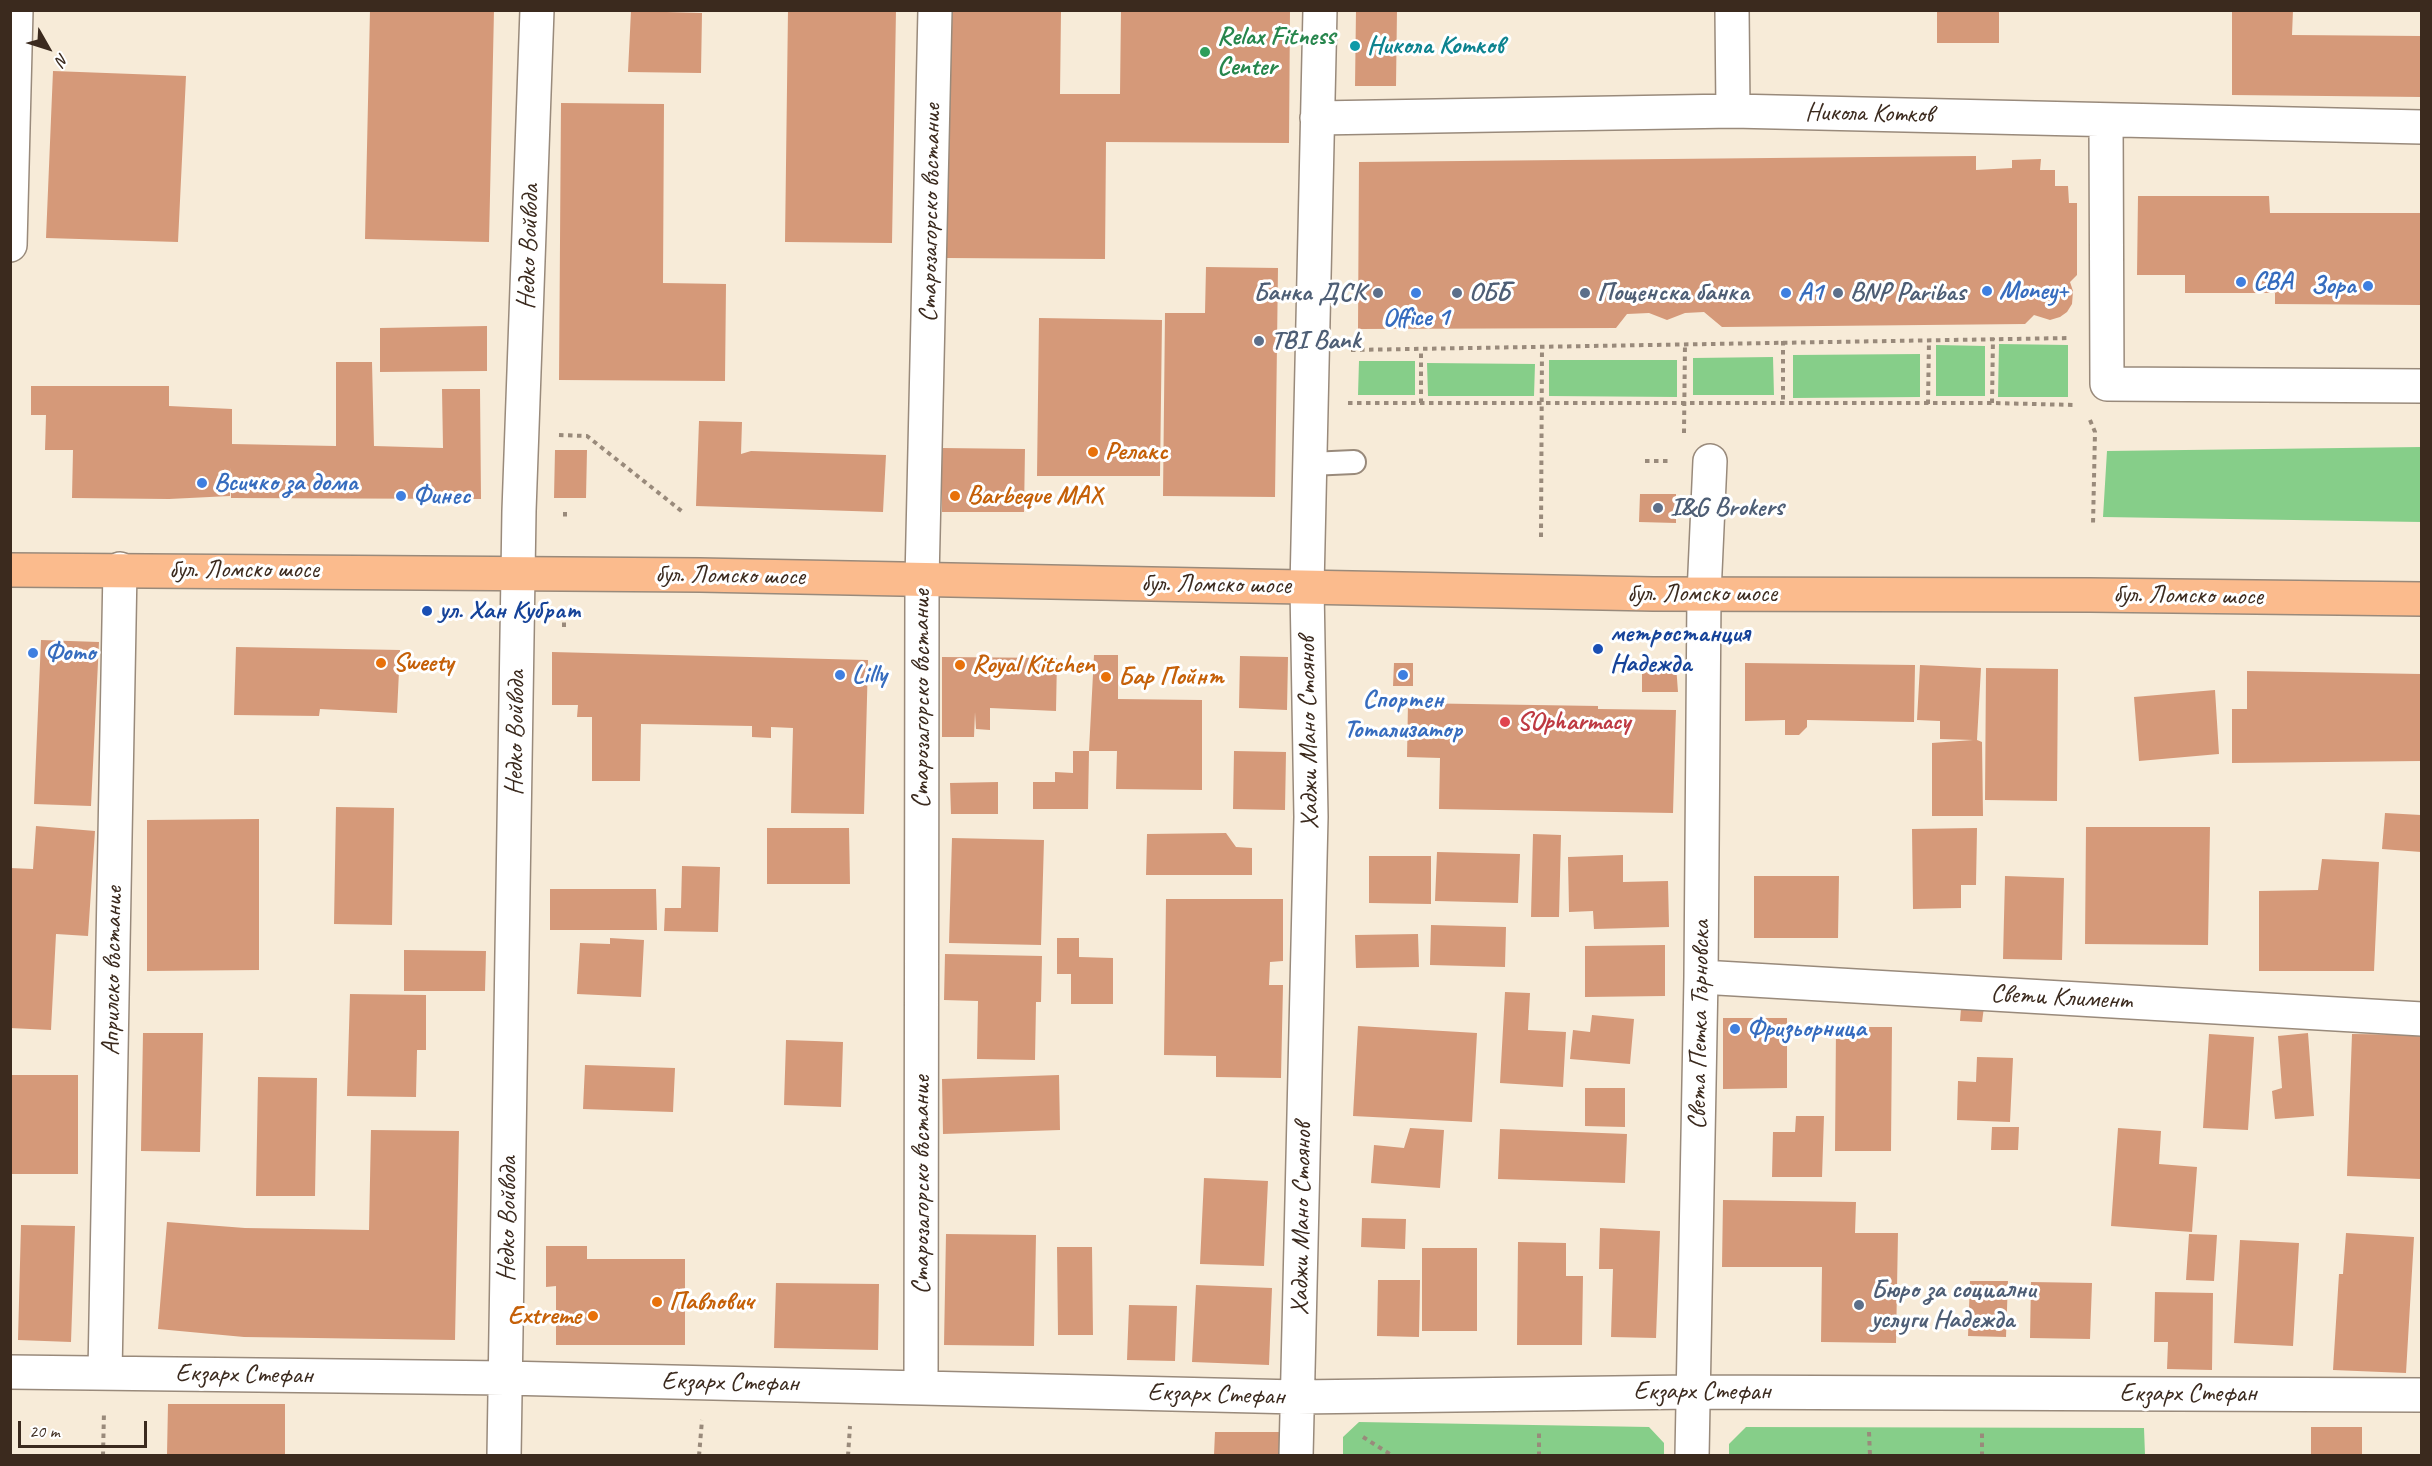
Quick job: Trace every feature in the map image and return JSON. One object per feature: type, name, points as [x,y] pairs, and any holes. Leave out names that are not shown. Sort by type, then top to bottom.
[{"type":"main road","name":"бул. Ломско шосе","points":[[10,570],[519,573],[1704,594],[2421,599]]},
{"type":"street","points":[[10,244],[16,10]]},
{"type":"street","name":"Недко Войвода","points":[[504,1455],[522,434],[537,10]]},
{"type":"street","name":"Старозагорско въстание","points":[[921,1387],[922,580],[935,10]]},
{"type":"street","name":"Хаджи Мано Стоянов","points":[[1296,1455],[1311,817],[1307,587],[1320,10]]},
{"type":"street","points":[[1732,10],[1733,111]]},
{"type":"street","name":"Никола Котков","points":[[1317,118],[1733,111],[2421,128]]},
{"type":"street","points":[[2106,120],[2107,384],[2421,386]]},
{"type":"street","name":"Света Петка Търновска","points":[[1692,1455],[1701,977],[1704,594],[1710,461]]},
{"type":"street","name":"Априлско въстание","points":[[105,1373],[120,570]]},
{"type":"street","name":"Свети Климент","points":[[1701,977],[2421,1019]]},
{"type":"street","name":"Екзарх Стефан","points":[[10,1372],[505,1378],[1297,1397],[1693,1392],[2421,1395]]},
{"type":"lane","points":[[1310,464],[1354,462]]},
{"type":"path","points":[[1992,403],[1993,338]]},
{"type":"path","points":[[1313,351],[1783,341],[2106,338]]},
{"type":"path","points":[[1928,404],[1929,340]]},
{"type":"path","points":[[1783,341],[1783,404]]},
{"type":"path","points":[[1541,537],[1542,347]]},
{"type":"path","points":[[1421,349],[1421,403]]},
{"type":"path","points":[[1312,403],[1992,403],[2083,406]]},
{"type":"path","points":[[2087,414],[2096,432],[2093,525]]},
{"type":"path","points":[[522,434],[587,436],[684,513]]},
{"type":"path","points":[[564,618],[564,627]]},
{"type":"green space","points":[[1999,344],[2068,345],[2068,397],[1998,397]]},
{"type":"green space","points":[[1936,345],[1985,346],[1985,396],[1936,396]]},
{"type":"green space","points":[[1920,354],[1920,397],[1793,398],[1793,355]]},
{"type":"green space","points":[[1773,357],[1774,395],[1693,395],[1693,358]]},
{"type":"green space","points":[[1549,360],[1677,360],[1677,397],[1549,396]]},
{"type":"green space","points":[[1359,361],[1415,361],[1415,395],[1358,395]]},
{"type":"green space","points":[[1427,363],[1535,364],[1534,396],[1428,396]]},
{"type":"green space","points":[[2421,447],[2421,522],[2103,517],[2107,451]]},
{"type":"green space","points":[[1359,1422],[1649,1427],[1664,1443],[1664,1455],[1343,1455],[1343,1437]]},
{"type":"green space","points":[[1746,1427],[2144,1428],[2145,1455],[1729,1455],[1729,1444]]},
{"type":"building","points":[[370,10],[494,10],[489,242],[365,239]]},
{"type":"building","points":[[788,10],[896,10],[892,243],[785,242]]},
{"type":"building","points":[[1121,10],[1290,10],[1289,143],[1106,142],[1105,259],[946,258],[947,12],[1061,12],[1060,94],[1120,94]]},
{"type":"building","points":[[1356,10],[1397,10],[1396,86],[1355,86]]},
{"type":"building","points":[[1937,10],[1999,10],[1999,43],[1937,43]]},
{"type":"building","points":[[2232,10],[2293,10],[2292,35],[2421,36],[2421,97],[2232,95]]},
{"type":"building","points":[[631,11],[702,13],[701,73],[628,72]]},
{"type":"building","points":[[53,71],[186,76],[178,242],[46,238]]},
{"type":"building","points":[[561,103],[664,104],[663,283],[726,284],[725,381],[559,380]]},
{"type":"building","points":[[1976,156],[1976,170],[2012,168],[2012,160],[2041,159],[2040,170],[2055,170],[2055,186],[2068,186],[2069,203],[2077,203],[2077,275],[2070,282],[2073,291],[2072,304],[2060,317],[2050,320],[2034,315],[2025,324],[1722,327],[1704,312],[1685,313],[1667,320],[1649,313],[1627,314],[1616,328],[1358,329],[1359,162]]},
{"type":"building","points":[[2138,196],[2269,196],[2270,213],[2421,213],[2421,305],[2275,304],[2275,293],[2185,293],[2185,275],[2137,275]]},
{"type":"building","points":[[1206,267],[1278,268],[1275,497],[1163,496],[1165,313],[1205,313]]},
{"type":"building","points":[[1039,318],[1162,320],[1160,476],[1037,476]]},
{"type":"building","points":[[487,326],[487,371],[380,372],[380,328]]},
{"type":"building","points":[[336,362],[372,362],[374,446],[443,448],[442,389],[480,389],[481,499],[231,498],[231,467],[230,496],[169,499],[72,498],[73,450],[45,450],[46,415],[31,415],[31,386],[169,386],[169,406],[232,409],[232,444],[336,446]]},
{"type":"building","points":[[699,421],[742,422],[741,454],[751,451],[886,455],[883,512],[696,506]]},
{"type":"building","points":[[942,448],[1025,449],[1024,512],[942,512]]},
{"type":"building","points":[[555,450],[587,450],[586,498],[554,498]]},
{"type":"building","name":"I&G Brokers","points":[[1640,494],[1676,494],[1676,523],[1639,522]]},
{"type":"building","points":[[41,640],[99,642],[91,806],[34,804]]},
{"type":"building","points":[[236,647],[400,650],[397,713],[320,709],[319,716],[234,715]]},
{"type":"building","points":[[552,652],[868,660],[864,814],[791,813],[793,728],[771,727],[771,738],[752,737],[752,726],[641,724],[640,781],[592,781],[592,717],[577,717],[578,705],[552,705]]},
{"type":"building","points":[[1094,655],[1118,655],[1118,699],[1202,700],[1202,790],[1116,789],[1117,751],[1089,751]]},
{"type":"building","points":[[1240,656],[1288,657],[1287,710],[1239,708]]},
{"type":"building","points":[[942,657],[1057,658],[1056,711],[990,708],[990,730],[976,729],[975,712],[974,737],[942,737]]},
{"type":"building","name":"Спортен Тотализатор","points":[[1394,663],[1413,663],[1413,686],[1393,686]]},
{"type":"building","points":[[1745,663],[1915,665],[1914,722],[1807,720],[1807,727],[1799,735],[1785,735],[1785,720],[1745,721]]},
{"type":"building","points":[[1676,665],[1678,692],[1642,692],[1642,667]]},
{"type":"building","points":[[1920,665],[1981,668],[1977,740],[1982,742],[1983,816],[1932,816],[1932,743],[1973,740],[1940,739],[1940,721],[1917,720]]},
{"type":"building","points":[[1986,668],[2058,669],[2057,801],[1985,800]]},
{"type":"building","points":[[2247,671],[2421,674],[2421,761],[2232,763],[2232,709],[2247,709]]},
{"type":"building","points":[[2215,690],[2219,754],[2139,761],[2134,697]]},
{"type":"building","points":[[1408,703],[1598,706],[1598,709],[1676,710],[1673,813],[1439,809],[1440,758],[1407,757]]},
{"type":"building","points":[[1073,751],[1089,751],[1088,809],[1033,809],[1033,782],[1055,782],[1055,772],[1073,773]]},
{"type":"building","points":[[1234,751],[1286,752],[1285,810],[1233,809]]},
{"type":"building","points":[[998,782],[998,814],[951,814],[950,783]]},
{"type":"building","points":[[336,807],[394,808],[392,925],[334,924]]},
{"type":"building","points":[[2385,813],[2421,815],[2421,852],[2382,849]]},
{"type":"building","points":[[259,819],[259,970],[147,971],[147,820]]},
{"type":"building","points":[[36,826],[95,831],[88,936],[56,934],[51,1030],[10,1028],[10,868],[33,869]]},
{"type":"building","points":[[2086,827],[2210,827],[2208,945],[2085,944]]},
{"type":"building","points":[[767,828],[849,828],[850,884],[767,884]]},
{"type":"building","points":[[1977,828],[1976,885],[1961,885],[1961,908],[1913,909],[1912,829]]},
{"type":"building","points":[[1226,833],[1236,847],[1252,848],[1252,875],[1146,875],[1147,834]]},
{"type":"building","points":[[1533,834],[1561,835],[1559,917],[1531,917]]},
{"type":"building","points":[[952,838],[1044,840],[1041,945],[949,943]]},
{"type":"building","points":[[1437,852],[1520,854],[1518,903],[1435,901]]},
{"type":"building","points":[[1623,855],[1623,882],[1668,881],[1669,927],[1594,929],[1593,911],[1569,912],[1568,857]]},
{"type":"building","points":[[1369,856],[1431,856],[1431,904],[1369,903]]},
{"type":"building","points":[[2322,859],[2379,862],[2374,971],[2259,971],[2259,891],[2318,890]]},
{"type":"building","points":[[682,866],[720,867],[718,932],[664,931],[665,908],[681,908]]},
{"type":"building","points":[[1754,876],[1839,876],[1838,938],[1754,938]]},
{"type":"building","points":[[2005,876],[2064,878],[2062,960],[2003,959]]},
{"type":"building","points":[[550,889],[656,889],[657,930],[550,930]]},
{"type":"building","points":[[1166,899],[1283,899],[1283,961],[1270,962],[1269,985],[1283,985],[1281,1078],[1216,1077],[1216,1056],[1164,1055]]},
{"type":"building","points":[[1431,925],[1506,927],[1505,967],[1430,965]]},
{"type":"building","points":[[1418,934],[1419,967],[1356,968],[1355,935]]},
{"type":"building","points":[[610,938],[644,940],[641,997],[577,994],[580,943],[610,944]]},
{"type":"building","points":[[1057,938],[1079,938],[1079,957],[1113,958],[1113,1004],[1071,1004],[1071,974],[1057,974]]},
{"type":"building","points":[[1665,945],[1665,996],[1585,997],[1585,946]]},
{"type":"building","points":[[404,950],[486,951],[485,991],[404,991]]},
{"type":"building","points":[[945,954],[1042,956],[1041,1002],[1036,1002],[1035,1060],[977,1059],[978,1001],[944,1000]]},
{"type":"building","points":[[1505,992],[1530,993],[1528,1030],[1566,1032],[1563,1087],[1500,1083]]},
{"type":"building","points":[[350,994],[426,995],[426,1050],[417,1050],[416,1097],[347,1096]]},
{"type":"building","points":[[1962,997],[1984,1007],[1982,1022],[1960,1021]]},
{"type":"building","points":[[1592,1015],[1634,1019],[1630,1064],[1570,1059],[1573,1030],[1590,1032]]},
{"type":"building","points":[[1723,1018],[1787,1018],[1787,1088],[1723,1089]]},
{"type":"building","points":[[1358,1026],[1477,1033],[1472,1122],[1353,1116]]},
{"type":"building","points":[[1836,1027],[1892,1027],[1891,1151],[1835,1151]]},
{"type":"building","points":[[143,1033],[203,1033],[200,1152],[141,1151]]},
{"type":"building","points":[[2308,1033],[2314,1116],[2275,1119],[2272,1091],[2282,1088],[2278,1036]]},
{"type":"building","points":[[2209,1034],[2254,1037],[2248,1130],[2203,1128]]},
{"type":"building","points":[[2352,1034],[2421,1035],[2421,1179],[2347,1176]]},
{"type":"building","points":[[786,1040],[843,1042],[841,1107],[784,1105]]},
{"type":"building","points":[[1977,1057],[2013,1058],[2010,1122],[1957,1120],[1958,1081],[1976,1082]]},
{"type":"building","points":[[585,1065],[675,1068],[673,1112],[583,1109]]},
{"type":"building","points":[[10,1075],[78,1075],[78,1174],[10,1174]]},
{"type":"building","points":[[1059,1075],[1060,1130],[943,1134],[942,1079]]},
{"type":"building","points":[[258,1077],[317,1078],[315,1196],[256,1196]]},
{"type":"building","points":[[1585,1088],[1625,1088],[1625,1127],[1585,1126]]},
{"type":"building","points":[[1796,1116],[1824,1116],[1822,1177],[1772,1177],[1773,1132],[1795,1132]]},
{"type":"building","points":[[1992,1127],[2019,1127],[2018,1150],[1991,1150]]},
{"type":"building","points":[[1410,1128],[1444,1130],[1440,1188],[1371,1183],[1374,1145],[1404,1148]]},
{"type":"building","points":[[2118,1128],[2161,1131],[2159,1164],[2197,1167],[2192,1232],[2111,1226]]},
{"type":"building","points":[[1500,1129],[1627,1134],[1625,1183],[1498,1179]]},
{"type":"building","points":[[371,1130],[459,1131],[455,1340],[244,1337],[158,1329],[167,1222],[245,1228],[369,1230]]},
{"type":"building","points":[[1204,1178],[1268,1181],[1264,1266],[1200,1264]]},
{"type":"building","name":"Бюро за социални услуги Надежда","points":[[1723,1200],[1856,1202],[1855,1233],[1898,1233],[1896,1343],[1821,1342],[1822,1267],[1722,1267]]},
{"type":"building","points":[[1362,1218],[1406,1219],[1405,1249],[1361,1247]]},
{"type":"building","points":[[21,1225],[75,1226],[71,1342],[18,1340]]},
{"type":"building","points":[[1600,1228],[1660,1231],[1656,1338],[1611,1337],[1613,1269],[1599,1269]]},
{"type":"building","points":[[2346,1233],[2414,1237],[2406,1373],[2333,1370],[2339,1274],[2343,1274]]},
{"type":"building","points":[[946,1234],[1036,1235],[1034,1346],[944,1345]]},
{"type":"building","points":[[2189,1234],[2217,1235],[2214,1281],[2186,1280]]},
{"type":"building","points":[[2240,1240],[2299,1243],[2293,1346],[2234,1343]]},
{"type":"building","points":[[1518,1242],[1566,1243],[1566,1276],[1583,1276],[1582,1345],[1517,1345]]},
{"type":"building","name":"Extreme","points":[[546,1246],[587,1246],[587,1259],[685,1259],[685,1345],[556,1345],[556,1286],[546,1287]]},
{"type":"building","points":[[1057,1247],[1092,1247],[1093,1335],[1058,1335]]},
{"type":"building","points":[[1422,1248],[1477,1248],[1477,1331],[1422,1331]]},
{"type":"building","points":[[1378,1280],[1420,1280],[1419,1337],[1377,1336]]},
{"type":"building","points":[[1970,1281],[2008,1281],[2006,1337],[1968,1336]]},
{"type":"building","points":[[2031,1282],[2092,1283],[2090,1339],[2030,1338]]},
{"type":"building","points":[[776,1283],[879,1284],[878,1350],[774,1348]]},
{"type":"building","points":[[1196,1285],[1272,1288],[1269,1365],[1192,1362]]},
{"type":"building","points":[[2155,1292],[2213,1293],[2212,1370],[2167,1369],[2168,1342],[2154,1342]]},
{"type":"building","points":[[1129,1305],[1177,1306],[1175,1361],[1127,1360]]},
{"type":"building","points":[[168,1404],[285,1404],[285,1455],[167,1455]]},
{"type":"building","points":[[2311,1427],[2362,1427],[2362,1455],[2311,1455]]},
{"type":"building","points":[[1215,1432],[1285,1432],[1284,1455],[1214,1455]]},
{"type":"place","name":"Никола Котков","points":[[1355,46]]},
{"type":"place","name":"Relax Fitness Center","points":[[1205,52]]},
{"type":"place","name":"CBA","points":[[2241,282]]},
{"type":"place","name":"Зора","points":[[2368,286]]},
{"type":"place","name":"Money+","points":[[1987,291]]},
{"type":"place","name":"Банка ДСК","points":[[1378,293]]},
{"type":"place","name":"Office 1","points":[[1416,293]]},
{"type":"place","name":"ОББ","points":[[1457,293]]},
{"type":"place","name":"Пощенска банка","points":[[1585,293]]},
{"type":"place","name":"A1","points":[[1786,293]]},
{"type":"place","name":"BNP Paribas","points":[[1838,293]]},
{"type":"place","name":"TBI Bank","points":[[1259,341]]},
{"type":"place","name":"Релакс","points":[[1093,452]]},
{"type":"place","name":"Всичко за дома","points":[[202,483]]},
{"type":"place","name":"Финес","points":[[401,496]]},
{"type":"place","name":"Barbeque MAX","points":[[955,496]]},
{"type":"place","name":"I&G Brokers","points":[[1658,508]]},
{"type":"place","name":"ул. Хан Кубрат","points":[[427,611]]},
{"type":"place","name":"метростанция Надежда","points":[[1598,649]]},
{"type":"place","name":"Фото","points":[[33,653]]},
{"type":"place","name":"Sweety","points":[[381,663]]},
{"type":"place","name":"Royal Kitchen","points":[[960,665]]},
{"type":"place","name":"Lilly","points":[[840,675]]},
{"type":"place","name":"Спортен Тотализатор","points":[[1403,675]]},
{"type":"place","name":"Бар Пойнт","points":[[1106,677]]},
{"type":"place","name":"SOpharmacy","points":[[1505,722]]},
{"type":"place","name":"Фризьорница","points":[[1735,1029]]},
{"type":"place","name":"Павлович","points":[[657,1302]]},
{"type":"place","name":"Бюро за социални услуги Надежда","points":[[1859,1305]]},
{"type":"place","name":"Extreme","points":[[593,1316]]}]
